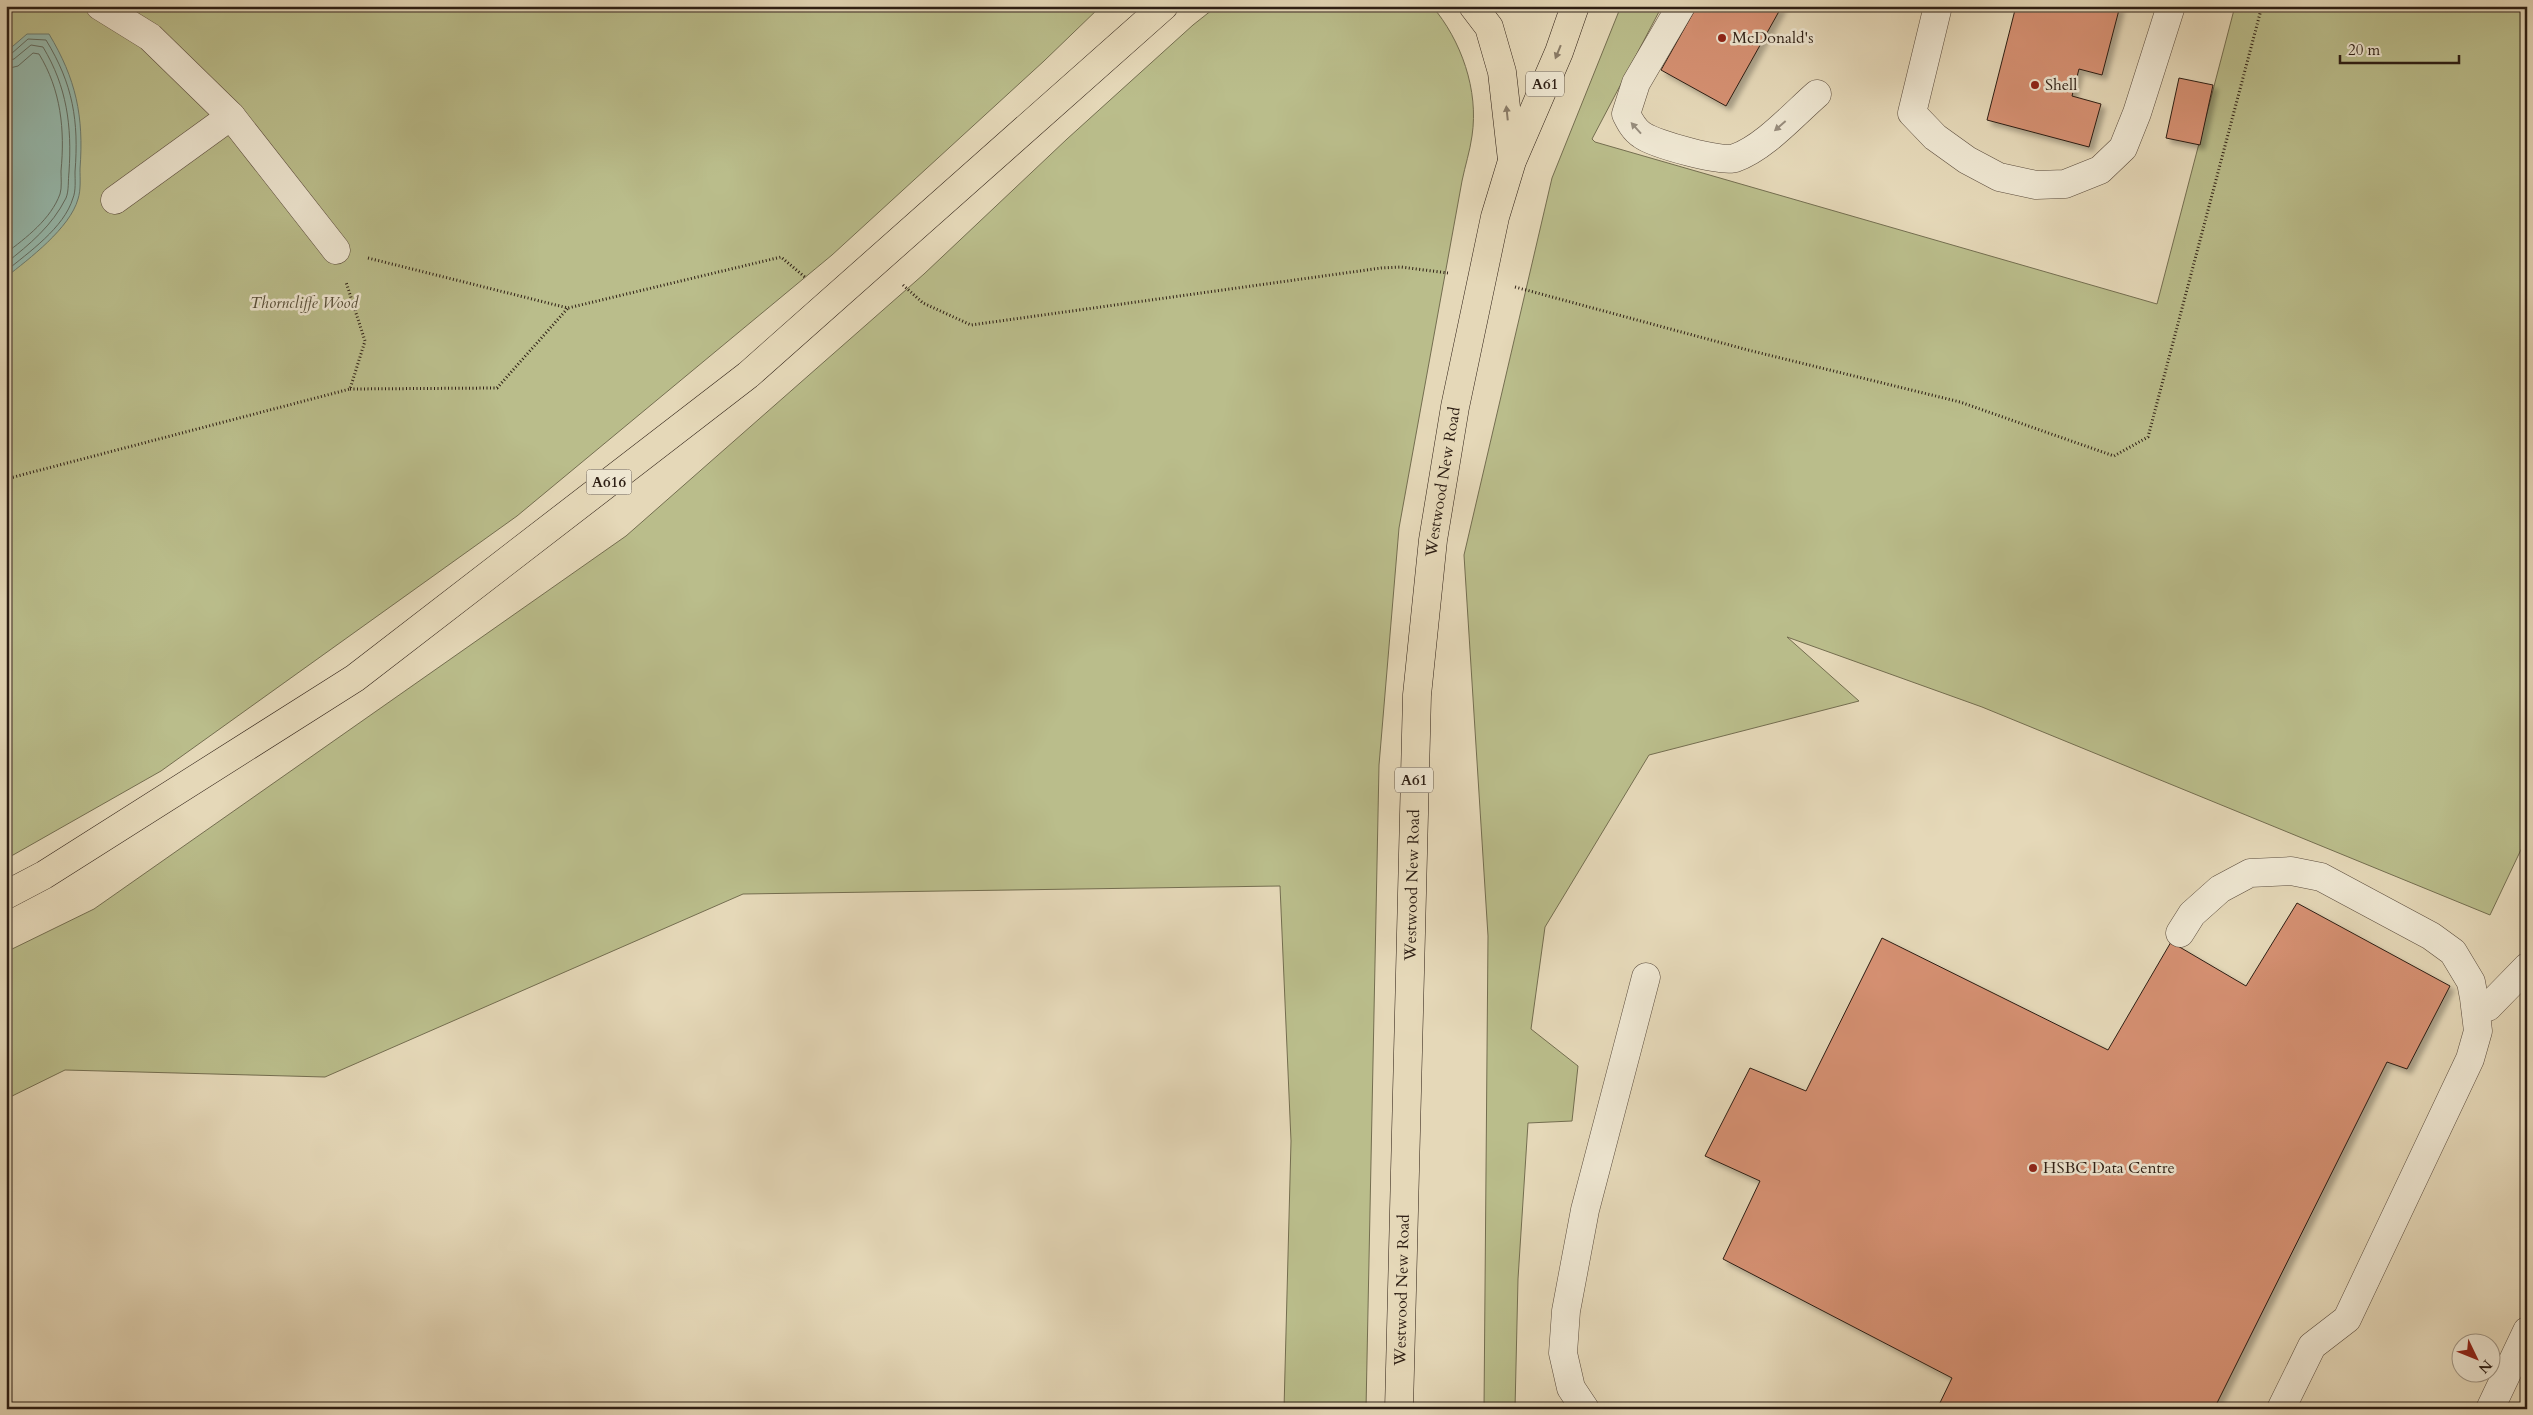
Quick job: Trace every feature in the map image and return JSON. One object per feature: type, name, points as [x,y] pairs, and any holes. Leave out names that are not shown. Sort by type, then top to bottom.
[{"type":"highway","name":"A616","points":[[6,895],[44,875],[355,678],[748,375],[1164,6]]},
{"type":"highway","name":"Westwood New Road","points":[[1473,6],[1489,27],[1502,72],[1512,161]]},
{"type":"highway","name":"Westwood New Road","points":[[1399,1409],[1417,695],[1433,540],[1455,407],[1495,217],[1512,161],[1559,52],[1575,6]]},
{"type":"lane","points":[[100,6],[150,37],[231,116],[336,250]]},
{"type":"lane","points":[[1681,6],[1636,83],[1626,114],[1632,126],[1643,136],[1685,152],[1733,159],[1756,147],[1817,94]]},
{"type":"lane","points":[[1938,6],[1912,113],[1935,137],[1967,160],[2000,177],[2036,185],[2065,184],[2100,170],[2123,148],[2137,114],[2171,6]]},
{"type":"lane","points":[[115,200],[231,116]]},
{"type":"lane","points":[[2180,933],[2192,914],[2220,889],[2250,873],[2290,871],[2321,877],[2431,936],[2453,952],[2471,982],[2478,1031],[2470,1059],[2347,1319],[2312,1346],[2281,1409]]},
{"type":"lane","points":[[2476,1011],[2488,1007],[2527,967]]},
{"type":"lane","points":[[1585,1409],[1571,1388],[1563,1353],[1566,1311],[1585,1210],[1646,977]]},
{"type":"lane","points":[[2490,1409],[2527,1332]]},
{"type":"path","points":[[6,12],[13,6]]},
{"type":"path","points":[[876,261],[923,303],[971,325],[1381,268],[1417,268],[1482,278],[1748,350],[1960,402],[2114,456],[2148,437],[2262,6]]},
{"type":"path","points":[[336,250],[568,308],[781,257]]},
{"type":"path","points":[[336,250],[365,341],[350,389]]},
{"type":"path","points":[[6,478],[350,389],[497,388],[568,308]]},
{"type":"green space","name":"Thorncliffe Wood","points":[[6,6],[1101,6],[1044,61],[832,255],[517,516],[161,771],[6,859]]},
{"type":"green space","points":[[1217,6],[1432,6],[1451,34],[1466,66],[1473,101],[1471,142],[1462,181],[1399,528],[1379,765],[1366,1409],[1284,1409],[1291,1141],[1280,886],[743,894],[325,1077],[65,1070],[6,1099],[6,952],[94,909],[626,536],[924,274],[1067,139],[1193,25]]},
{"type":"green space","points":[[1621,6],[1662,6],[1592,139],[1595,142],[2157,304],[2235,6],[2527,10],[2527,837],[2490,915],[1982,707],[1787,637],[1859,701],[1649,755],[1545,927],[1531,1029],[1578,1066],[1572,1121],[1528,1123],[1518,1279],[1515,1409],[1484,1409],[1488,936],[1464,555],[1552,178]]},
{"type":"water","points":[[27,34],[49,34],[72,83],[81,132],[80,188],[74,210],[58,232],[6,277],[6,52]]},
{"type":"building","name":"McDonald's","points":[[1697,6],[1782,6],[1726,106],[1661,70]]},
{"type":"building","name":"Shell","points":[[2016,6],[2120,6],[2102,75],[2079,69],[2072,96],[2101,104],[2089,147],[1987,120]]},
{"type":"building","points":[[2179,78],[2213,85],[2200,145],[2166,138]]},
{"type":"building","name":"HSBC Data Centre","points":[[2297,903],[2450,986],[2407,1069],[2387,1062],[2214,1409],[1937,1409],[1952,1378],[1723,1259],[1760,1181],[1705,1156],[1750,1068],[1806,1091],[1882,938],[2108,1050],[2171,942],[2246,986]]},
{"type":"place","name":"McDonald's","points":[[1722,38]]},
{"type":"place","name":"Shell","points":[[2035,85]]},
{"type":"place","name":"HSBC Data Centre","points":[[2033,1168]]}]
